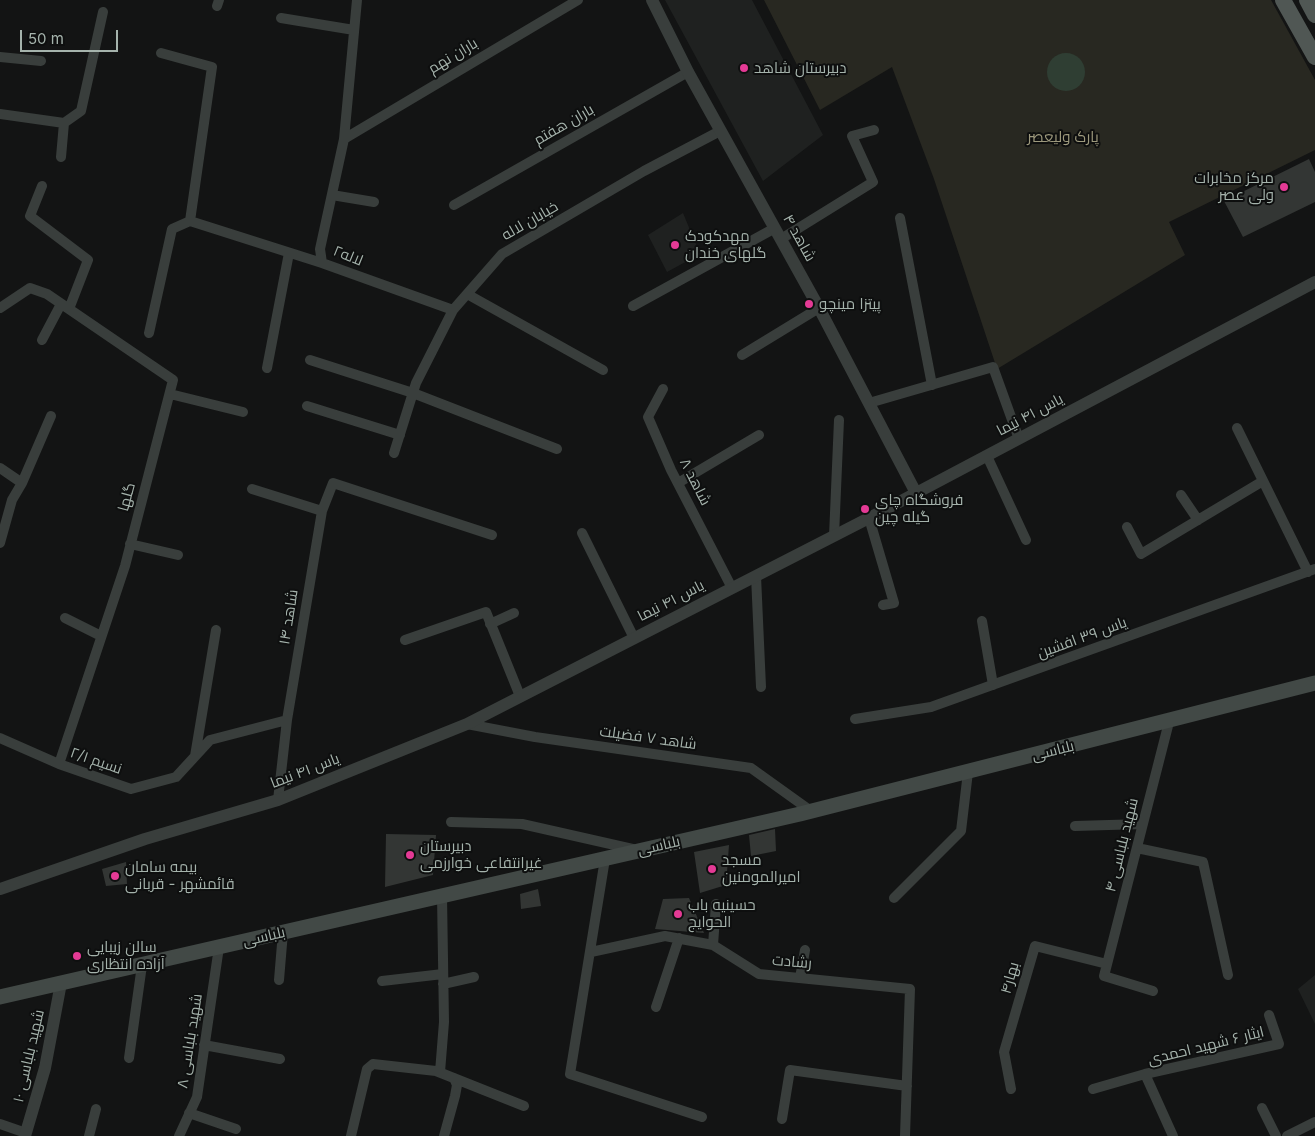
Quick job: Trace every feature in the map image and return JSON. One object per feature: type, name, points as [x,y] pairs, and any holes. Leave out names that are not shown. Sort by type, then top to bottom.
[{"type":"main road","points":[[1284,0],[1315,56]]},
{"type":"main road","points":[[1307,0],[1315,15]]},
{"type":"main road","name":"بلباسی","points":[[0,997],[811,811],[1169,722],[1315,683]]},
{"type":"street","name":"لاله۲","points":[[357,0],[344,139],[320,249],[322,263],[453,310]]},
{"type":"street","name":"باران نهم","points":[[344,139],[578,0]]},
{"type":"street","name":"شاهد ۴","points":[[652,0],[688,72],[819,308],[916,493]]},
{"type":"street","points":[[0,114],[64,123],[81,111],[103,12]]},
{"type":"street","points":[[281,18],[354,30]]},
{"type":"street","points":[[161,53],[212,67],[190,222]]},
{"type":"street","points":[[0,57],[41,61]]},
{"type":"street","name":"باران هفتم","points":[[454,204],[688,72]]},
{"type":"street","points":[[61,157],[64,123]]},
{"type":"street","points":[[633,306],[778,233],[872,182],[852,136],[874,130]]},
{"type":"street","name":"خیابان لاله","points":[[394,453],[413,393],[453,310],[502,254],[644,171],[720,131]]},
{"type":"street","points":[[42,186],[30,216],[88,260],[65,307],[42,340]]},
{"type":"street","points":[[332,195],[374,202]]},
{"type":"street","points":[[900,218],[932,385]]},
{"type":"street","points":[[149,333],[172,229],[190,222],[322,263]]},
{"type":"street","points":[[266,368],[289,253]]},
{"type":"street","name":"یاس ۴۱ نیما","points":[[0,889],[145,839],[278,800],[467,724],[869,518],[1315,282]]},
{"type":"street","points":[[0,308],[30,288],[47,294],[173,380],[170,394],[243,412]]},
{"type":"street","points":[[467,294],[603,370]]},
{"type":"street","points":[[742,355],[819,308]]},
{"type":"street","points":[[310,360],[413,393],[557,449]]},
{"type":"street","points":[[869,403],[993,367],[1019,439]]},
{"type":"street","name":"شاهد ۸","points":[[663,388],[648,417],[678,483],[732,588]]},
{"type":"street","name":"گلها","points":[[59,764],[130,544],[170,394]]},
{"type":"street","points":[[307,406],[400,435]]},
{"type":"street","points":[[0,543],[12,500],[22,483],[51,416]]},
{"type":"street","points":[[834,536],[839,420]]},
{"type":"street","points":[[1237,428],[1311,570]]},
{"type":"street","points":[[678,483],[759,435]]},
{"type":"street","points":[[987,456],[1026,540]]},
{"type":"street","points":[[0,468],[22,483]]},
{"type":"street","points":[[1127,527],[1141,554],[1263,481]]},
{"type":"street","name":"شاهد ۱۴","points":[[278,800],[287,720],[322,511],[333,483],[492,535]]},
{"type":"street","points":[[252,489],[322,511]]},
{"type":"street","points":[[1182,495],[1198,520]]},
{"type":"street","points":[[869,518],[894,604],[883,605]]},
{"type":"street","points":[[582,534],[634,638]]},
{"type":"street","points":[[130,544],[178,555]]},
{"type":"street","name":"یاس ۳۹ افشین","points":[[855,719],[931,707],[1311,570]]},
{"type":"street","points":[[756,576],[761,687]]},
{"type":"street","points":[[405,640],[486,612],[520,696]]},
{"type":"street","points":[[490,624],[514,613]]},
{"type":"street","points":[[65,618],[101,636]]},
{"type":"street","points":[[982,621],[993,685]]},
{"type":"street","points":[[195,757],[216,630]]},
{"type":"street","name":"نسیم ۲/۱","points":[[0,738],[59,764],[131,789],[176,778],[210,740],[287,720]]},
{"type":"street","name":"شهید بلباسی ۴","points":[[1153,990],[1104,976],[1169,722]]},
{"type":"street","name":"شاهد ۷ فضیلت","points":[[467,724],[534,737],[751,768],[811,811]]},
{"type":"street","points":[[894,898],[961,832],[968,772]]},
{"type":"street","points":[[451,822],[522,824],[640,850]]},
{"type":"street","points":[[1075,826],[1143,824]]},
{"type":"street","points":[[1136,848],[1203,862],[1228,975]]},
{"type":"street","points":[[605,859],[570,1074],[702,1117]]},
{"type":"street","points":[[0,897],[14,885]]},
{"type":"street","points":[[440,1072],[444,1022],[442,896]]},
{"type":"street","points":[[713,945],[716,904]]},
{"type":"street","points":[[279,980],[283,932]]},
{"type":"street","name":"رشادت","points":[[591,952],[665,936],[713,945],[759,974],[910,989],[907,1086]]},
{"type":"street","points":[[656,1007],[679,938]]},
{"type":"street","name":"بهار۴","points":[[1011,1089],[1004,1052],[1035,946],[1107,964]]},
{"type":"street","name":"شهید بلباسی ۸","points":[[179,1136],[197,1097],[219,947]]},
{"type":"street","points":[[800,978],[805,950]]},
{"type":"street","points":[[129,1058],[142,965]]},
{"type":"street","points":[[382,981],[474,977]]},
{"type":"street","name":"شهید بلباسی ١٠","points":[[26,1135],[45,1068],[61,983]]},
{"type":"street","name":"ایثار ۶ شهید احمدی","points":[[1173,1136],[1145,1074],[1278,1044],[1269,1015]]},
{"type":"street","points":[[204,1045],[280,1059]]},
{"type":"street","points":[[351,1136],[366,1068],[373,1064],[440,1072],[524,1106]]},
{"type":"street","points":[[782,1119],[790,1070],[907,1086],[905,1136]]},
{"type":"street","points":[[1093,1089],[1145,1074]]},
{"type":"street","points":[[444,1136],[457,1085],[454,1078]]},
{"type":"street","points":[[1262,1108],[1276,1136]]},
{"type":"street","points":[[89,1136],[96,1109]]},
{"type":"street","points":[[189,1113],[236,1129]]},
{"type":"street","points":[[1287,1136],[1315,1122]]},
{"type":"street","points":[[0,1124],[26,1135]]},
{"type":"shaded area","name":"دبیرستان شاهد","points":[[665,0],[752,0],[823,135],[763,181]]},
{"type":"shaded area","points":[[1066,53],[1080,58],[1085,72],[1080,86],[1066,91],[1052,86],[1047,72],[1052,58]]},
{"type":"shaded area","name":"مهدکودک گلهای خندان","points":[[683,213],[700,254],[667,272],[648,235]]},
{"type":"shaded area","points":[[1315,975],[1315,1024],[1298,989]]},
{"type":"green space","name":"پارک ولیعصر","points":[[764,0],[1271,0],[1315,80],[1315,150],[1169,222],[1185,255],[997,369],[934,179],[892,67],[820,110]]},
{"type":"building","name":"مرکز مخابرات ولی عصر","points":[[1309,159],[1315,172],[1315,202],[1243,237],[1224,201]]},
{"type":"building","points":[[775,829],[776,851],[751,856],[749,835]]},
{"type":"building","name":"دبیرستان غیرانتفاعی خوارزمی","points":[[386,834],[436,835],[433,875],[385,887]]},
{"type":"building","name":"مسجد امیرالمومنین","points":[[729,845],[726,885],[700,893],[694,852]]},
{"type":"building","name":"بیمه سامان قائمشهر - قربانی","points":[[126,862],[127,884],[106,886],[102,869]]},
{"type":"building","points":[[538,889],[541,906],[521,909],[520,894]]},
{"type":"building","name":"حسینیه باب الحوایج","points":[[689,898],[704,933],[655,929],[663,899]]},
{"type":"place","name":"دبیرستان شاهد","points":[[744,68]]},
{"type":"place","name":"مرکز مخابرات ولی عصر","points":[[1284,187]]},
{"type":"place","name":"مهدکودک گلهای خندان","points":[[675,245]]},
{"type":"place","name":"پیتزا مینچو","points":[[809,304]]},
{"type":"place","name":"فروشگاه چای گیله‌ چین","points":[[865,509]]},
{"type":"place","name":"دبیرستان غیرانتفاعی خوارزمی","points":[[410,855]]},
{"type":"place","name":"مسجد امیرالمومنین","points":[[712,869]]},
{"type":"place","name":"بیمه سامان قائمشهر - قربانی","points":[[115,876]]},
{"type":"place","name":"حسینیه باب الحوایج","points":[[678,914]]},
{"type":"place","name":"سالن زیبایی آزاده انتظاری","points":[[77,956]]}]
